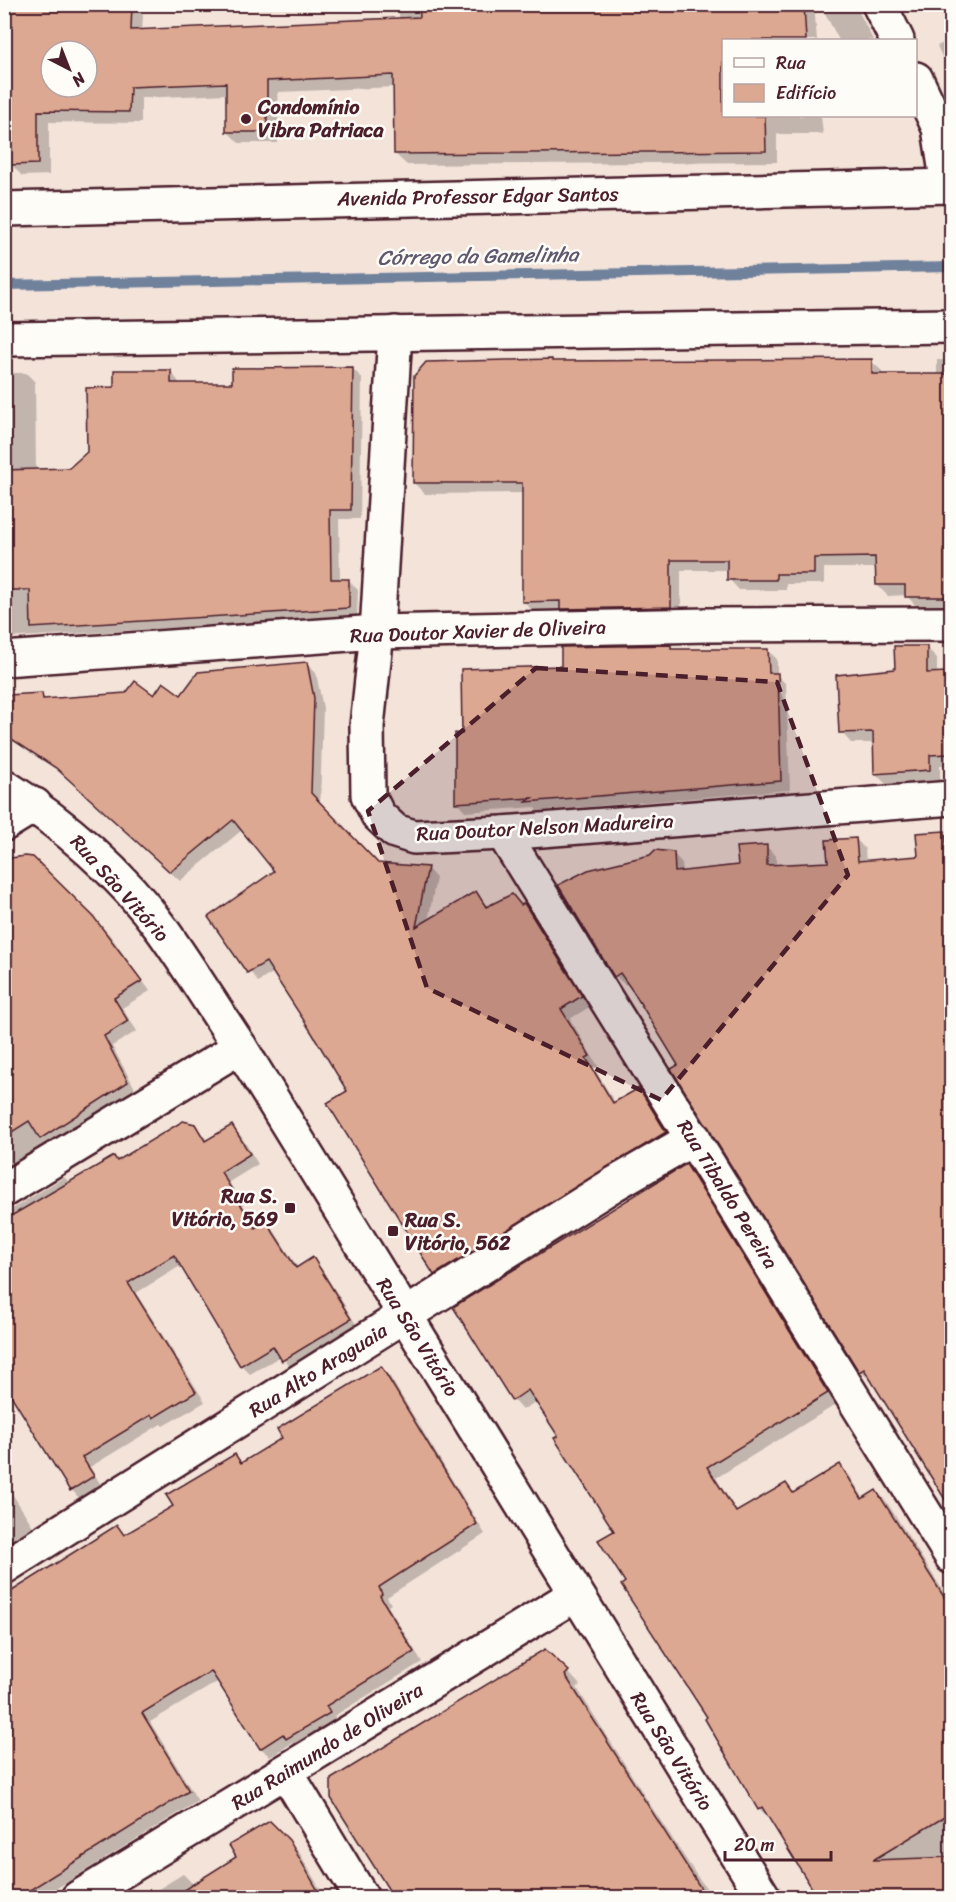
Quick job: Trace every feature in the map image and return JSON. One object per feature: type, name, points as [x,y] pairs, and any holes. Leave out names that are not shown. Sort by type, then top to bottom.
[{"type":"street","points":[[879,4],[896,39]]},
{"type":"street","points":[[917,83],[939,128],[950,186]]},
{"type":"street","name":"Avenida Professor Edgar Santos","points":[[4,208],[950,186]]},
{"type":"street","points":[[4,339],[951,326]]},
{"type":"street","name":"Rua Doutor Nelson Madureira","points":[[395,333],[377,632],[368,738],[368,795],[378,815],[394,831],[414,837],[503,833],[951,798]]},
{"type":"street","name":"Rua Doutor Xavier de Oliveira","points":[[4,659],[377,632],[708,625],[951,624]]},
{"type":"street","name":"Rua São Vitório","points":[[4,786],[35,805],[64,827],[109,870],[162,929],[240,1047],[764,1898]]},
{"type":"street","points":[[4,824],[35,805]]},
{"type":"street","name":"Rua Tibaldo Pereira","points":[[503,833],[694,1138],[951,1557]]},
{"type":"street","points":[[4,1190],[240,1047]]},
{"type":"street","name":"Rua Alto Araguaia","points":[[4,1567],[614,1184],[694,1138]]},
{"type":"street","name":"Rua Raimundo de Oliveira","points":[[78,1898],[576,1594]]},
{"type":"street","points":[[286,1773],[362,1898]]},
{"type":"highlighted area","points":[[536,668],[777,682],[848,875],[661,1100],[427,988],[368,811]]},
{"type":"building","points":[[4,4],[132,4],[131,30],[420,17],[419,4],[804,4],[806,39],[722,39],[722,117],[765,117],[766,151],[394,154],[393,75],[267,81],[267,132],[226,132],[226,83],[130,87],[129,112],[38,111],[38,164],[9,165],[10,87],[4,87]]},
{"type":"building","points":[[552,359],[552,361],[872,359],[872,374],[951,374],[951,597],[905,597],[905,585],[876,585],[875,557],[814,558],[814,574],[776,574],[776,580],[727,580],[727,560],[671,560],[671,607],[560,609],[560,601],[522,602],[522,483],[413,483],[414,376],[426,362]]},
{"type":"building","points":[[353,367],[351,510],[330,510],[331,579],[349,579],[349,608],[31,628],[30,590],[5,590],[4,470],[69,468],[87,452],[86,388],[114,387],[114,370],[171,370],[171,383],[232,383],[232,368]]},
{"type":"building","points":[[671,645],[671,649],[768,649],[769,673],[778,673],[781,781],[526,802],[532,798],[455,803],[455,733],[462,734],[461,669],[561,666],[561,647]]},
{"type":"building","points":[[894,646],[927,646],[927,673],[946,672],[949,754],[930,755],[930,770],[874,774],[873,732],[839,733],[836,675],[895,669]]},
{"type":"building","points":[[307,662],[314,698],[311,793],[378,863],[428,867],[416,927],[476,891],[486,907],[512,894],[521,905],[524,903],[582,996],[561,1009],[590,1056],[586,1058],[613,1103],[639,1088],[666,1132],[434,1275],[327,1103],[347,1091],[312,1033],[266,962],[247,973],[208,917],[274,871],[233,820],[170,872],[56,768],[10,738],[7,695],[42,693],[43,699],[126,693],[135,681],[154,695],[163,682],[181,695],[198,672]]},
{"type":"building","points":[[945,831],[951,897],[951,1509],[864,1369],[859,1372],[671,1069],[678,1065],[634,993],[620,973],[614,977],[558,885],[588,870],[650,855],[655,850],[674,852],[675,872],[738,865],[736,847],[767,845],[767,865],[828,862],[826,840],[856,838],[858,861],[918,856],[916,833]]},
{"type":"building","points":[[33,857],[93,916],[142,981],[114,998],[128,1021],[104,1036],[128,1082],[40,1139],[29,1121],[4,1137],[4,859]]},
{"type":"building","points":[[183,1121],[195,1124],[205,1141],[232,1125],[250,1154],[221,1172],[255,1228],[266,1221],[296,1268],[313,1257],[351,1319],[282,1361],[273,1346],[240,1366],[174,1255],[128,1283],[196,1392],[153,1418],[151,1415],[82,1457],[94,1476],[70,1491],[4,1384],[4,1220],[114,1156],[117,1161]]},
{"type":"building","points":[[686,1164],[828,1393],[707,1467],[736,1512],[786,1483],[793,1493],[840,1464],[862,1499],[876,1490],[951,1608],[951,1813],[873,1860],[951,1857],[951,1898],[818,1898],[762,1807],[758,1810],[705,1719],[707,1717],[621,1585],[625,1582],[598,1540],[614,1531],[554,1438],[558,1436],[528,1390],[512,1401],[453,1307]]},
{"type":"building","points":[[381,1366],[477,1524],[379,1587],[382,1594],[380,1596],[414,1652],[326,1706],[330,1713],[286,1739],[283,1734],[260,1749],[211,1671],[142,1713],[189,1791],[17,1898],[4,1898],[4,1596],[117,1525],[124,1535],[173,1506],[166,1495],[235,1454],[241,1463],[282,1438],[277,1429]]},
{"type":"building","points":[[545,1649],[569,1671],[565,1675],[707,1898],[394,1898],[331,1798],[331,1779]]},
{"type":"building","points":[[270,1821],[289,1840],[322,1898],[171,1898],[236,1857],[229,1845]]},
{"type":"waterway","name":"Córrego da Gamelinha","points":[[4,285],[952,267]]},
{"type":"place","name":"Condomínio Vibra Patriaca","points":[[246,119]]},
{"type":"place","name":"Rua S. Vitório, 569","points":[[290,1208]]},
{"type":"place","name":"Rua S. Vitório, 562","points":[[393,1231]]}]
